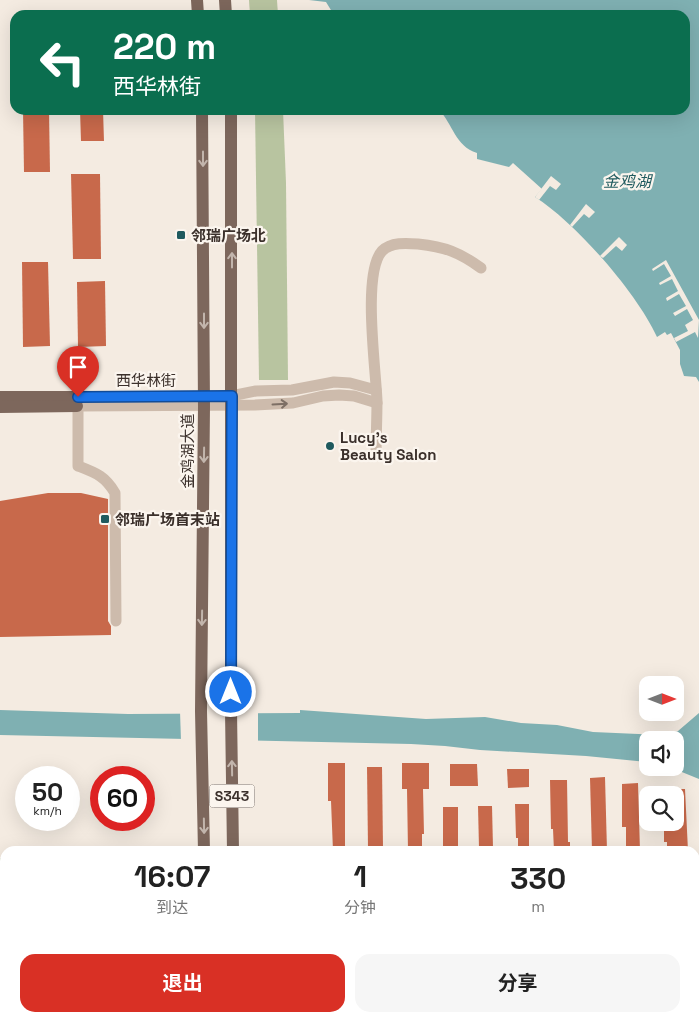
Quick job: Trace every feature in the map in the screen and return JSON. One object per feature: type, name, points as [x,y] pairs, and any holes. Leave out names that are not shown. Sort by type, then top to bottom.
[{"type":"main road","name":"金鸡湖大道","points":[[202,115],[204,401],[201,711],[204,846]]},
{"type":"main road","name":"S343","points":[[231,115],[231,711],[233,846]]},
{"type":"main road","name":"西华林街","points":[[0,397],[78,402]]},
{"type":"main road","name":"西华林街","points":[[0,406],[78,402]]},
{"type":"street","points":[[376,455],[377,403],[371,304],[373,276],[380,253],[387,247],[395,244],[435,246],[465,256],[481,268]]},
{"type":"street","points":[[232,401],[256,391],[292,390],[334,382],[350,383],[376,390]]},
{"type":"street","points":[[232,401],[293,403],[323,396],[339,395],[354,396],[377,403]]},
{"type":"street","name":"西华林街","points":[[78,402],[232,401]]},
{"type":"street","points":[[78,402],[78,466],[96,473],[108,481],[115,493],[116,621]]},
{"type":"green space","points":[[249,0],[277,0],[278,10],[250,10]]},
{"type":"green space","points":[[255,115],[283,115],[286,183],[288,380],[259,380]]},
{"type":"water","name":"金鸡湖","points":[[309,0],[699,0],[699,382],[696,377],[684,376],[680,364],[680,350],[671,333],[667,335],[665,332],[657,337],[635,300],[604,260],[569,224],[535,197],[542,189],[513,163],[509,167],[477,159],[477,153],[470,150],[459,140],[443,115],[690,115],[690,10],[331,10],[326,2]]},
{"type":"water","points":[[0,710],[128,714],[300,713],[300,710],[426,719],[485,717],[521,723],[557,725],[593,732],[639,734],[639,761],[411,744],[0,735]]},
{"type":"water","points":[[699,713],[699,779],[684,773],[684,731],[678,731]]},
{"type":"pier","points":[[551,176],[561,184],[556,190],[550,186],[539,200],[535,197]]},
{"type":"pier","points":[[586,204],[595,212],[589,218],[584,214],[572,227],[570,225]]},
{"type":"pier","points":[[619,237],[627,245],[622,251],[616,246],[603,258],[600,256]]},
{"type":"pier","points":[[666,260],[699,320],[698,338],[695,332],[676,342],[674,338],[688,331],[685,325],[693,320],[687,309],[675,316],[673,313],[686,306],[679,294],[667,301],[666,298],[678,291],[672,279],[660,285],[659,283],[671,276],[664,264],[653,271],[652,269]]},
{"type":"pier","points":[[180,711],[258,711],[258,742],[181,741]]},
{"type":"building","points":[[23,115],[49,115],[50,172],[24,172]]},
{"type":"building","points":[[80,115],[103,115],[104,141],[81,141]]},
{"type":"building","points":[[71,174],[100,174],[101,259],[73,259]]},
{"type":"building","points":[[22,262],[48,262],[50,346],[23,347]]},
{"type":"building","points":[[105,281],[106,346],[78,347],[77,282]]},
{"type":"building","points":[[48,493],[81,493],[108,499],[108,621],[111,626],[111,635],[0,637],[0,501]]},
{"type":"building","points":[[328,763],[345,763],[345,846],[333,846],[331,801],[328,801]]},
{"type":"building","points":[[402,763],[429,763],[429,789],[423,789],[424,834],[422,834],[422,846],[408,846],[407,789],[402,789]]},
{"type":"building","points":[[450,764],[477,764],[478,786],[450,786]]},
{"type":"building","points":[[367,767],[382,767],[383,846],[368,846]]},
{"type":"building","points":[[507,769],[529,769],[529,787],[508,788]]},
{"type":"building","points":[[605,777],[607,846],[592,846],[590,778]]},
{"type":"building","points":[[550,780],[567,780],[568,842],[570,842],[570,846],[554,846],[553,829],[551,829]]},
{"type":"building","points":[[638,783],[640,846],[626,846],[626,827],[622,827],[622,784]]},
{"type":"building","points":[[685,789],[688,846],[667,846],[667,842],[664,842],[664,831],[684,831]]},
{"type":"building","points":[[515,804],[529,804],[529,846],[518,846],[518,838],[516,838]]},
{"type":"building","points":[[478,806],[492,806],[493,846],[479,846]]},
{"type":"building","points":[[443,807],[458,807],[458,846],[443,846]]},
{"type":"place","name":"邻瑞广场北","points":[[181,235]]},
{"type":"place","name":"Lucy's Beauty Salon","points":[[330,446]]},
{"type":"place","name":"邻瑞广场首末站","points":[[105,519]]},
{"type":"route","points":[[78,397],[232,396],[231,692]]}]
